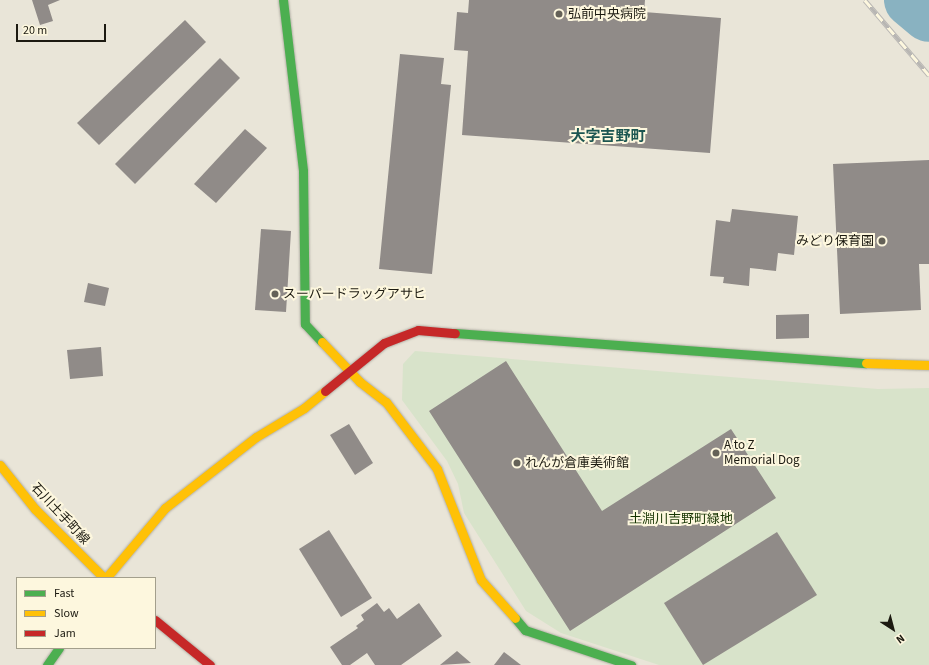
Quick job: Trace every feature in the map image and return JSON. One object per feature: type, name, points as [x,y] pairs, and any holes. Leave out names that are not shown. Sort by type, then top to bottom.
[{"type":"street","points":[[283,0],[303,171],[305,324],[350,370],[386,402],[437,469],[481,580],[525,630],[631,665]]},
{"type":"street","points":[[106,577],[165,508],[256,437],[304,408],[384,343],[418,330],[878,364],[929,365]]},
{"type":"street","name":"石川土手町線","points":[[0,465],[35,509],[104,577]]},
{"type":"street","points":[[156,621],[210,665]]},
{"type":"street","points":[[48,665],[58,649]]},
{"type":"green space","name":"土淵川吉野町緑地","points":[[415,351],[878,389],[929,388],[929,665],[659,665],[561,633],[526,611],[464,513],[458,484],[447,461],[402,400],[403,364]]},
{"type":"building","points":[[32,0],[60,0],[48,5],[53,21],[40,25]]},
{"type":"building","points":[[469,0],[645,0],[644,12],[721,18],[710,153],[462,135],[468,51],[454,50],[457,12],[468,13]]},
{"type":"building","points":[[185,20],[206,42],[99,145],[77,123]]},
{"type":"building","points":[[400,54],[444,58],[441,84],[451,85],[432,274],[379,269]]},
{"type":"building","points":[[220,58],[240,78],[135,184],[115,164]]},
{"type":"building","points":[[245,129],[267,148],[216,203],[194,184]]},
{"type":"building","points":[[929,160],[929,264],[919,264],[921,310],[840,314],[833,164]]},
{"type":"building","points":[[732,209],[798,216],[794,255],[778,253],[776,271],[750,268],[749,286],[723,283],[724,277],[710,276],[716,220],[730,222]]},
{"type":"building","points":[[261,229],[291,231],[286,312],[255,310]]},
{"type":"building","points":[[88,283],[109,288],[105,306],[84,302]]},
{"type":"building","points":[[809,314],[809,338],[776,339],[776,315]]},
{"type":"building","points":[[101,347],[103,376],[70,379],[67,350]]},
{"type":"building","name":"れんが倉庫美術館","points":[[506,361],[602,511],[731,429],[776,498],[570,631],[429,411]]},
{"type":"building","points":[[349,424],[373,463],[355,475],[330,435]]},
{"type":"building","points":[[329,530],[372,598],[341,617],[299,549]]},
{"type":"building","points":[[777,532],[817,595],[703,665],[664,603]]},
{"type":"building","points":[[377,603],[384,612],[389,608],[397,619],[419,603],[442,636],[401,665],[375,665],[367,653],[350,665],[342,665],[330,647],[358,628],[356,626],[364,620],[361,615]]},
{"type":"building","points":[[457,651],[471,663],[440,665]]},
{"type":"building","points":[[504,652],[521,665],[494,665]]},
{"type":"waterway","points":[[911,0],[929,15]]},
{"type":"railway","points":[[865,0],[929,75]]},
{"type":"traffic: fast","points":[[283,0],[303,171],[305,324],[322,342]]},
{"type":"traffic: fast","points":[[455,333],[866,363]]},
{"type":"traffic: fast","points":[[515,618],[525,630],[631,665]]},
{"type":"traffic: fast","points":[[47,665],[58,649]]},
{"type":"traffic: slow","points":[[322,342],[360,382],[386,402],[437,469],[481,580],[515,618]]},
{"type":"traffic: slow","points":[[866,363],[929,365]]},
{"type":"traffic: slow","points":[[107,577],[165,508],[256,437],[304,408],[325,391]]},
{"type":"traffic: slow","points":[[0,465],[35,509],[103,577]]},
{"type":"traffic: jam","points":[[325,391],[384,343],[418,330],[455,333]]},
{"type":"traffic: jam","points":[[156,621],[210,665]]},
{"type":"place","name":"弘前中央病院","points":[[559,14]]},
{"type":"place","name":"みどり保育園","points":[[882,241]]},
{"type":"place","name":"スーパードラッグアサヒ","points":[[275,294]]},
{"type":"place","name":"A to Z Memorial Dog","points":[[716,453]]},
{"type":"place","name":"れんが倉庫美術館","points":[[517,463]]},
{"type":"district","name":"大字吉野町","points":[[608,137]]}]
